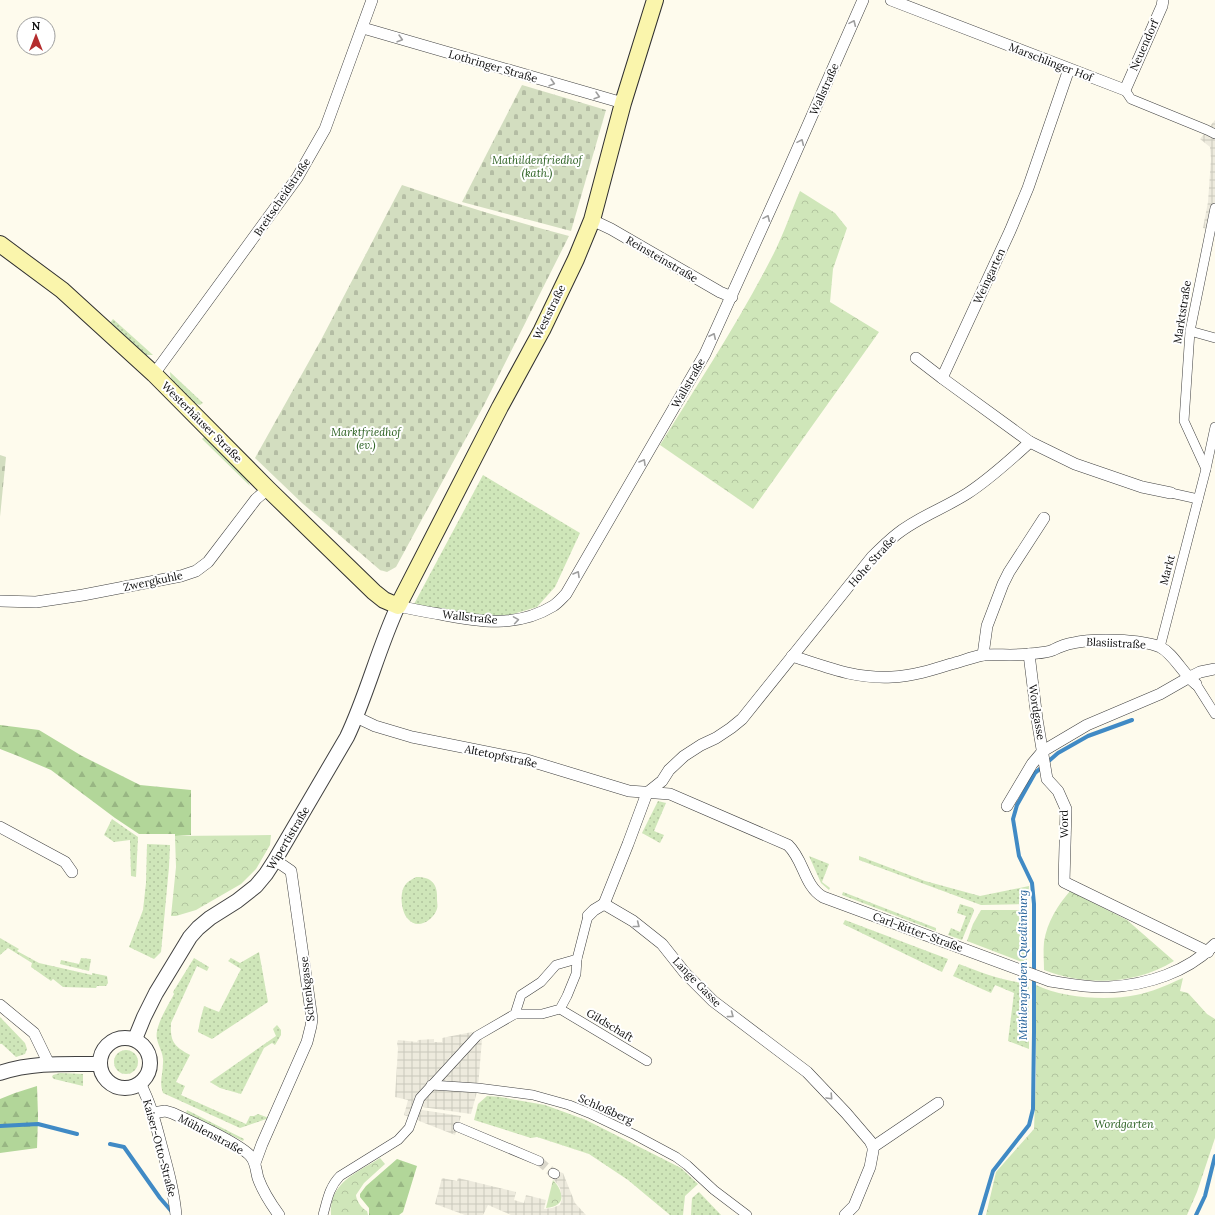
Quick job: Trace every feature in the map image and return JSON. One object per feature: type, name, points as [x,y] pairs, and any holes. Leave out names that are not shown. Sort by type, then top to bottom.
[{"type":"main road","name":"Weststraße","points":[[398,606],[490,426],[542,330],[576,259],[592,220],[623,103],[655,0]]},
{"type":"main road","name":"Westerhäuser Straße","points":[[0,244],[62,290],[154,374],[268,489],[374,592],[384,600],[398,606]]},
{"type":"street","name":"Breitscheidstraße","points":[[154,374],[297,178],[325,129],[372,0]]},
{"type":"street","name":"Wallstraße","points":[[398,606],[460,618],[510,621],[535,615],[555,605],[566,594],[705,354],[732,297],[863,0]]},
{"type":"street","name":"Marschlinger Hof","points":[[891,0],[1125,90],[1131,99],[1211,132]]},
{"type":"street","name":"Neuendorf","points":[[1125,90],[1162,6],[1163,0]]},
{"type":"street","name":"Lothringer Straße","points":[[363,28],[623,103]]},
{"type":"street","name":"Weingarten","points":[[942,378],[1010,231],[1028,188],[1069,69]]},
{"type":"street","name":"Marktstraße","points":[[1211,468],[1184,421],[1190,331],[1215,208]]},
{"type":"street","name":"Reinsteinstraße","points":[[592,220],[611,229],[720,292],[732,297]]},
{"type":"street","points":[[1190,331],[1215,338]]},
{"type":"street","points":[[916,358],[1030,442],[1083,467],[1142,488],[1198,499]]},
{"type":"street","name":"Markt","points":[[1160,648],[1198,499],[1211,468],[1215,427]]},
{"type":"street","name":"Hohe Straße","points":[[647,793],[662,781],[669,770],[684,756],[701,745],[716,738],[742,719],[872,557],[885,544],[908,526],[968,493],[981,484],[1030,442]]},
{"type":"street","name":"Zwergkuhle","points":[[0,601],[36,602],[76,596],[181,576],[196,571],[208,562],[256,499],[268,489]]},
{"type":"street","points":[[983,655],[987,626],[1003,584],[1009,572],[1044,518]]},
{"type":"street","name":"Wipertistraße","points":[[135,1039],[154,998],[183,948],[198,928],[210,918],[253,889],[262,880],[275,860],[346,739],[356,717],[386,631],[398,606]]},
{"type":"street","name":"Blasiistraße","points":[[792,656],[845,673],[878,677],[905,676],[918,674],[983,655],[1029,654],[1049,651],[1071,643],[1089,641],[1134,642],[1160,648],[1171,656],[1192,681]]},
{"type":"street","name":"Wordgasse","points":[[1007,806],[1032,764],[1043,753],[1029,654]]},
{"type":"street","points":[[1043,753],[1087,725],[1192,681],[1200,672],[1215,669]]},
{"type":"street","points":[[1192,681],[1215,714]]},
{"type":"street","name":"Altetopfstraße","points":[[356,717],[375,726],[412,737],[527,760],[629,791],[647,793]]},
{"type":"street","name":"Word","points":[[1043,753],[1048,779],[1058,791],[1066,809],[1064,882],[1212,948]]},
{"type":"street","points":[[323,1215],[329,1193],[340,1176],[398,1140],[406,1133],[413,1119],[420,1098],[477,1036],[515,1014],[542,1014],[560,1009],[576,974],[577,958],[588,916],[604,904],[647,793]]},
{"type":"street","name":"Carl-Ritter-Straße","points":[[647,793],[670,794],[788,845],[798,857],[814,890],[823,897],[1029,974],[1062,983],[1107,987],[1129,985],[1148,981],[1192,964],[1212,948]]},
{"type":"street","points":[[0,828],[66,862],[72,872]]},
{"type":"street","name":"Schenkgasse","points":[[255,1163],[307,1042],[312,1022],[301,934],[291,871],[275,860]]},
{"type":"street","name":"Lange Gasse","points":[[604,904],[633,921],[662,944],[685,973],[713,1001],[807,1072],[870,1141],[873,1147]]},
{"type":"street","points":[[515,1014],[523,992],[541,982],[556,965],[577,958]]},
{"type":"street","points":[[0,1005],[34,1033],[49,1064]]},
{"type":"street","name":"Gildschaft","points":[[560,1009],[647,1061]]},
{"type":"street","points":[[122,1037],[135,1039],[147,1049],[150,1060],[148,1074],[140,1083],[132,1087],[124,1088],[112,1084],[103,1075],[100,1064],[103,1051],[111,1042],[122,1037]]},
{"type":"street","points":[[0,1073],[20,1068],[49,1064],[100,1064]]},
{"type":"street","name":"Kaiser-Otto-Straße","points":[[140,1083],[153,1114],[170,1176],[176,1210]]},
{"type":"street","name":"Schloßberg","points":[[431,1085],[478,1088],[526,1094],[569,1105],[589,1113],[676,1157],[714,1190],[747,1215]]},
{"type":"street","points":[[845,1215],[854,1206],[867,1174],[872,1158],[873,1147],[938,1103]]},
{"type":"street","name":"Mühlenstraße","points":[[153,1114],[165,1112],[172,1113],[239,1147],[250,1156],[255,1163],[258,1179],[262,1188],[279,1215]]},
{"type":"street","points":[[458,1127],[539,1161]]},
{"type":"green space","name":"Mathildenfriedhof (kath.)","points":[[522,85],[606,110],[571,231],[462,202]]},
{"type":"green space","name":"Marktfriedhof (ev.)","points":[[402,185],[485,212],[569,236],[484,405],[396,567],[387,572],[380,570],[302,503],[255,458],[321,340]]},
{"type":"green space","points":[[800,191],[835,213],[847,228],[833,269],[830,302],[879,332],[753,509],[660,445],[719,350],[761,278],[778,245]]},
{"type":"green space","points":[[113,319],[153,355],[145,355],[141,353],[110,323]]},
{"type":"green space","points":[[170,372],[203,403],[200,405],[196,404],[183,394],[173,382]]},
{"type":"green space","points":[[206,435],[238,468],[250,486],[202,439]]},
{"type":"green space","points":[[0,455],[6,457],[0,517]]},
{"type":"green space","points":[[483,475],[580,533],[555,587],[537,607],[506,616],[462,616],[413,606]]},
{"type":"green space","points":[[0,725],[39,730],[82,756],[140,785],[191,790],[191,835],[175,836],[175,834],[139,834],[51,770],[0,749]]},
{"type":"green space","points":[[658,801],[666,803],[654,831],[664,835],[660,843],[642,833]]},
{"type":"green space","points":[[112,819],[138,837],[136,877],[131,876],[130,840],[114,842],[104,835]]},
{"type":"green space","points":[[271,835],[270,845],[256,869],[241,884],[196,910],[171,916],[176,867],[175,836]]},
{"type":"green space","points":[[147,844],[170,845],[161,952],[154,959],[129,947],[143,910],[146,883]]},
{"type":"green space","points":[[809,856],[829,864],[822,882],[830,888],[829,890],[821,883]]},
{"type":"green space","points":[[859,856],[925,881],[980,896],[1029,886],[1028,904],[981,905],[859,860]]},
{"type":"green space","points":[[416,877],[426,878],[433,882],[437,894],[437,909],[435,913],[424,923],[420,924],[416,924],[408,919],[402,907],[402,891],[408,882]]},
{"type":"green space","points":[[1070,891],[1127,920],[1174,961],[1159,969],[1127,979],[1093,981],[1077,979],[1044,970],[1045,935],[1057,908]]},
{"type":"green space","points":[[843,892],[936,928],[936,931],[842,895]]},
{"type":"green space","points":[[960,904],[973,908],[974,911],[962,940],[948,935],[951,928],[960,932],[966,916],[957,913]]},
{"type":"green space","points":[[981,910],[1027,910],[1027,964],[967,941],[973,924]]},
{"type":"green space","points":[[845,920],[948,959],[942,972],[843,924]]},
{"type":"green space","points":[[0,938],[19,949],[17,951],[39,963],[92,975],[92,973],[107,976],[108,983],[106,986],[97,986],[96,988],[63,987],[53,979],[51,981],[31,967],[32,963],[8,948],[0,955]]},
{"type":"green space","points":[[259,952],[268,1002],[212,1039],[198,1032],[204,1006],[219,1012],[241,969],[228,961],[231,958],[240,963]]},
{"type":"green space","points":[[81,958],[91,959],[89,971],[60,964],[61,960],[79,964]]},
{"type":"green space","points":[[194,958],[209,967],[207,971],[197,966],[171,1023],[171,1035],[174,1043],[190,1055],[176,1082],[185,1086],[181,1095],[246,1124],[250,1116],[258,1114],[269,1118],[240,1128],[163,1093],[161,1082],[163,1060],[157,1039],[158,1029],[162,1016],[174,994],[173,992]]},
{"type":"green space","points":[[959,964],[993,976],[1029,984],[1029,1049],[1008,1041],[1014,993],[995,985],[991,993],[953,976]]},
{"type":"green space","name":"Wordgarten","points":[[1183,978],[1180,991],[1188,993],[1207,1014],[1215,1019],[1215,1138],[1197,1192],[1187,1215],[986,1215],[996,1172],[1034,1129],[1036,1077],[1036,985],[1059,993],[1085,997],[1112,998],[1148,992]]},
{"type":"green space","points":[[0,1017],[25,1043],[27,1049],[25,1054],[16,1057],[2,1044],[0,1044]]},
{"type":"green space","points":[[277,1025],[281,1030],[281,1035],[275,1045],[272,1043],[264,1048],[241,1094],[220,1088],[210,1082],[276,1036],[273,1029]]},
{"type":"green space","points":[[126,1050],[134,1054],[138,1062],[134,1070],[126,1074],[118,1070],[114,1062],[118,1054]]},
{"type":"green space","points":[[60,1073],[83,1074],[83,1086],[54,1079],[52,1077],[53,1075]]},
{"type":"green space","points":[[37,1086],[37,1148],[0,1153],[0,1099]]},
{"type":"green space","points":[[487,1096],[545,1105],[586,1120],[681,1168],[698,1184],[685,1196],[683,1215],[670,1215],[628,1180],[589,1154],[537,1137],[531,1138],[474,1120],[478,1104]]},
{"type":"green space","points":[[187,1110],[244,1139],[243,1141],[186,1113]]},
{"type":"green space","points":[[380,1158],[385,1164],[364,1183],[356,1195],[358,1202],[367,1211],[368,1215],[331,1215],[335,1194],[340,1186],[354,1174]]},
{"type":"green space","points":[[397,1159],[417,1166],[403,1212],[399,1215],[369,1215],[369,1208],[360,1197],[360,1194],[366,1186]]},
{"type":"green space","points":[[553,1180],[560,1189],[562,1198],[558,1204],[553,1207],[546,1208]]},
{"type":"green space","points":[[699,1192],[721,1215],[691,1215],[692,1198]]},
{"type":"shaded area","points":[[1215,120],[1215,230],[1203,228],[1208,202],[1211,159],[1210,147],[1200,139]]},
{"type":"shaded area","points":[[472,1032],[482,1039],[478,1088],[471,1114],[422,1107],[422,1110],[461,1116],[455,1135],[404,1115],[408,1100],[395,1097],[398,1040],[417,1042],[418,1040],[434,1039],[434,1042],[442,1042],[442,1038]]},
{"type":"shaded area","points":[[556,1172],[563,1173],[575,1203],[586,1215],[511,1215],[488,1205],[483,1215],[465,1215],[435,1204],[442,1178],[457,1181],[458,1178],[516,1192],[514,1200],[524,1203],[526,1195],[546,1200],[544,1209],[552,1208],[560,1205],[562,1199],[560,1188],[552,1177]]},
{"type":"waterway","name":"Mühlengraben Quedlinburg","points":[[980,1215],[993,1171],[1029,1125],[1033,1109],[1034,904],[1032,883],[1019,856],[1013,819],[1017,805],[1035,773],[1058,753],[1088,736],[1132,720]]},
{"type":"waterway","name":"Mühlengraben Quedlinburg","points":[[0,1126],[38,1124],[77,1134]]},
{"type":"waterway","name":"Mühlengraben Quedlinburg","points":[[110,1144],[124,1147],[160,1198],[173,1213]]},
{"type":"waterway","points":[[1196,1215],[1205,1196],[1215,1156]]},
{"type":"tunnel","points":[[539,1161],[553,1173]]}]
